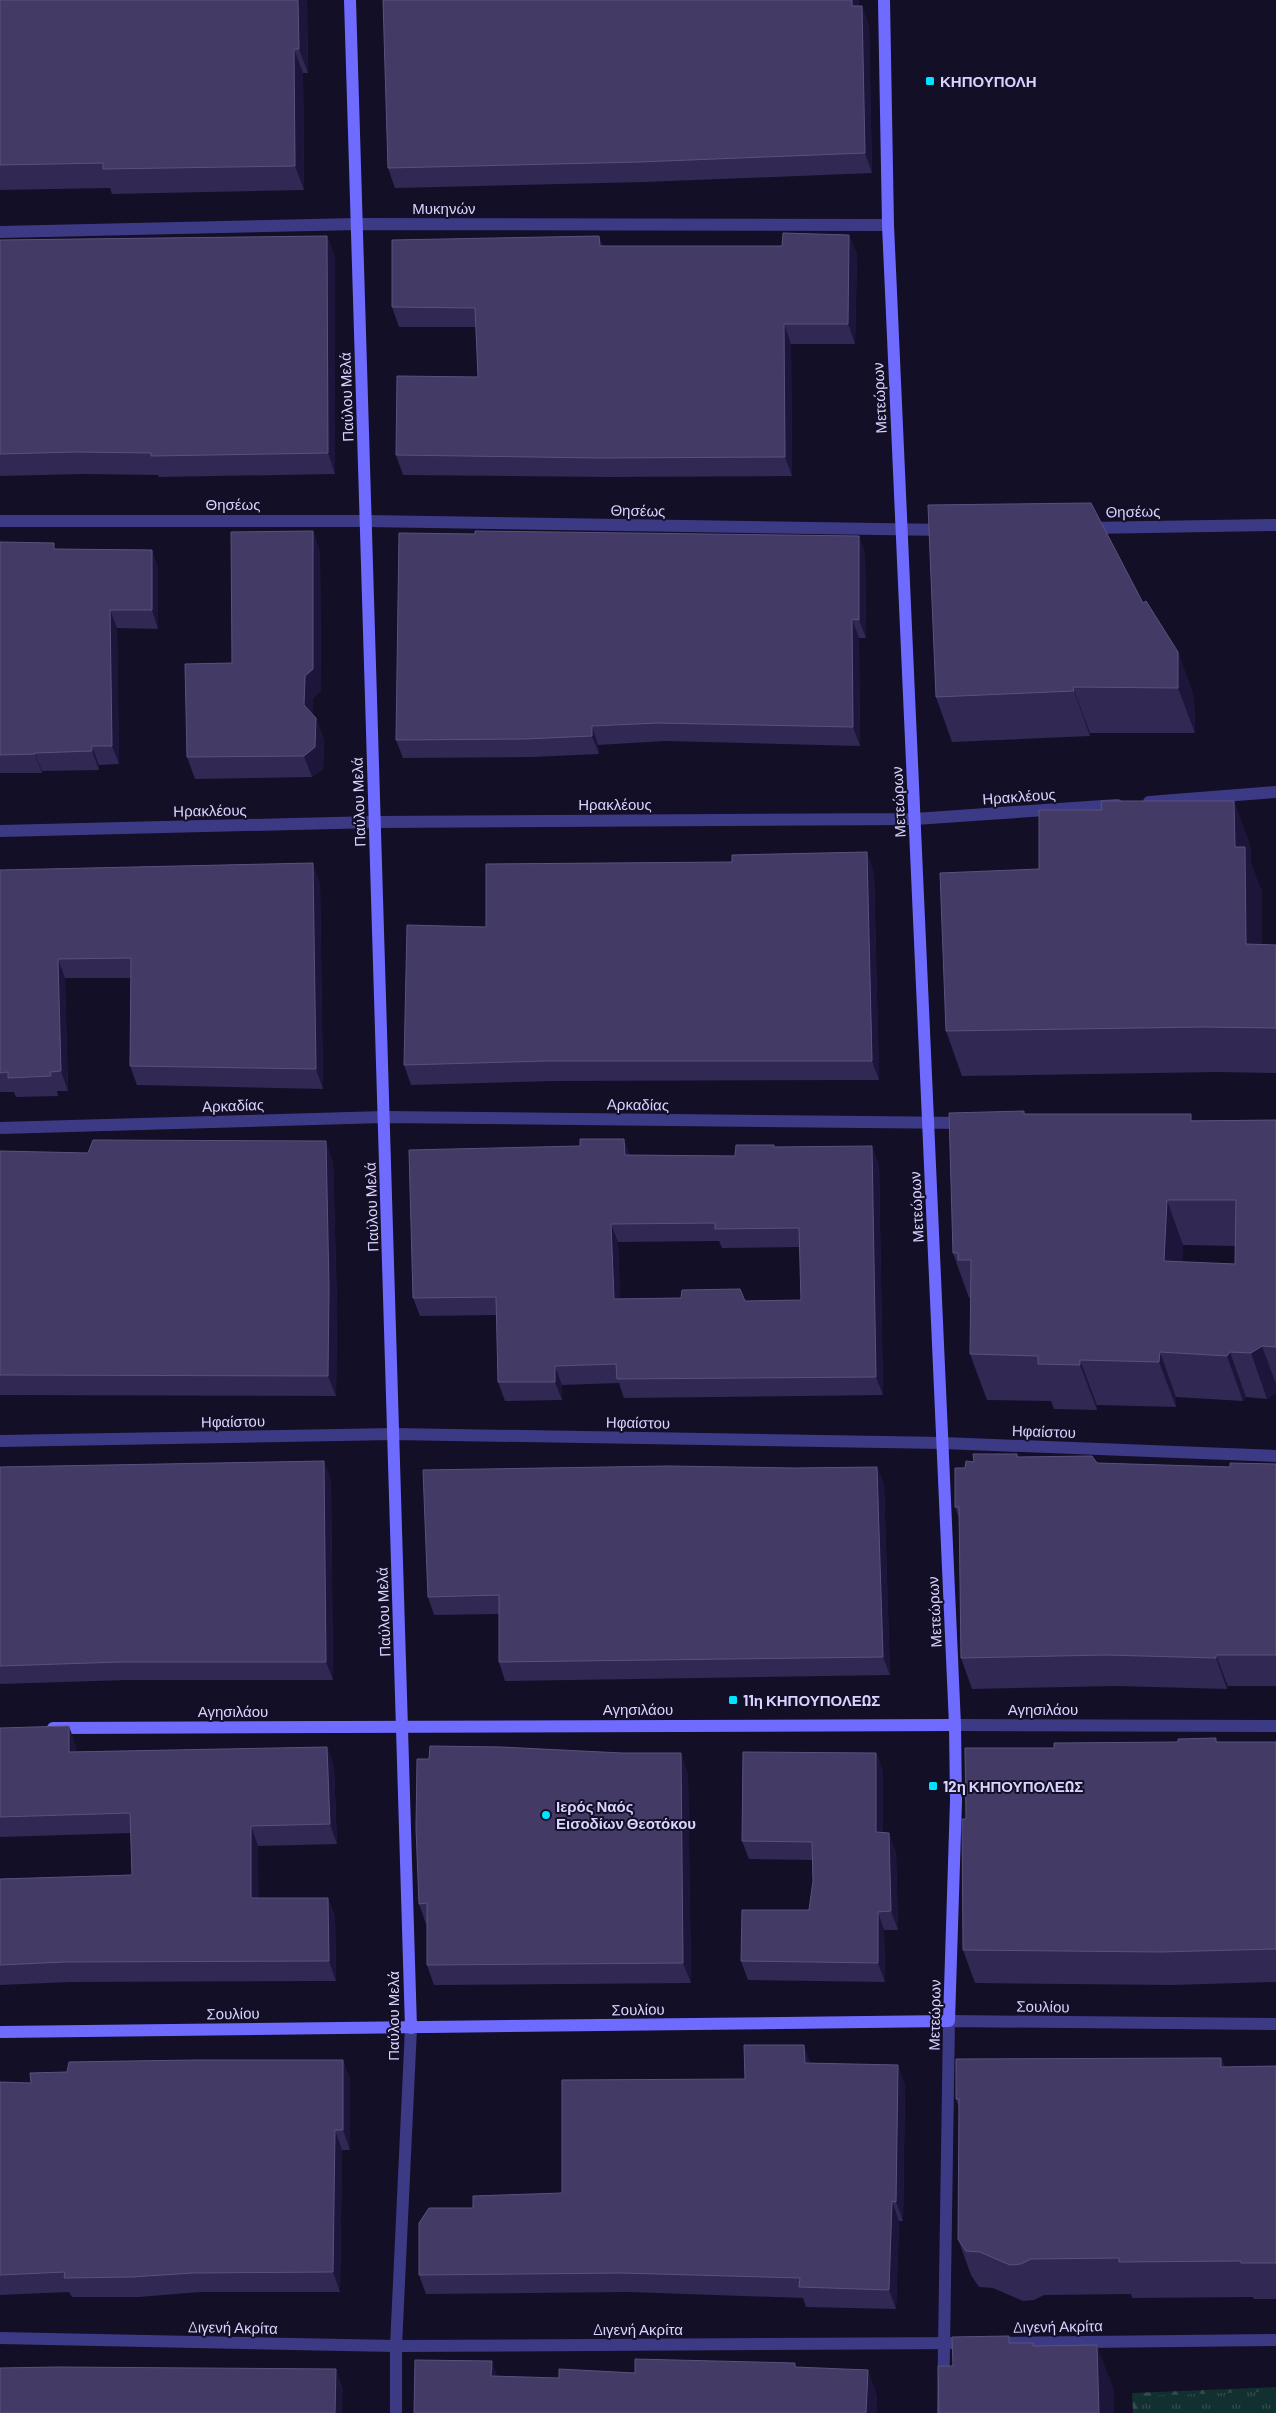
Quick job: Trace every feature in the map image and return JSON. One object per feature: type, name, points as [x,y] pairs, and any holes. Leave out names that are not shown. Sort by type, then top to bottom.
[{"type":"street","name":"Παύλου Μελά","points":[[350,0],[411,2028],[396,2346],[396,2413]]},
{"type":"street","name":"Μετεώρων","points":[[884,0],[888,225],[955,1725],[956,1800],[949,2021],[943,2413]]},
{"type":"street","name":"Μυκηνών","points":[[0,232],[357,224],[888,225]]},
{"type":"street","name":"Θησέως","points":[[0,521],[366,520],[902,531],[961,530]]},
{"type":"street","name":"Θησέως","points":[[1069,528],[1276,525]]},
{"type":"street","name":"Ηρακλέους","points":[[0,831],[375,822],[915,819],[1276,792]]},
{"type":"street","name":"Αρκαδίας","points":[[0,1128],[384,1117],[928,1124],[978,1123]]},
{"type":"street","name":"Ηφαίστου","points":[[0,1441],[394,1434],[943,1443],[1276,1456]]},
{"type":"street","name":"Αγησιλάου","points":[[39,1728],[955,1725],[1276,1726]]},
{"type":"street","name":"Σουλίου","points":[[0,2032],[949,2021],[1276,2024]]},
{"type":"street","name":"Διγενή Ακρίτα","points":[[0,2338],[396,2346],[1276,2340]]},
{"type":"green space","points":[[1276,2387],[1276,2413],[1133,2413],[1132,2393]]},
{"type":"green space","points":[[1276,2391],[1276,2413],[1140,2413],[1140,2396]]},
{"type":"building","points":[[0,0],[298,0],[299,49],[294,49],[295,166],[103,169],[103,163],[0,165]]},
{"type":"building","points":[[383,0],[852,0],[852,6],[862,6],[865,153],[639,162],[388,168]]},
{"type":"building","points":[[783,233],[849,235],[848,324],[784,324],[785,457],[600,458],[396,455],[397,376],[478,377],[475,308],[392,307],[392,240],[599,236],[600,246],[782,246]]},
{"type":"building","points":[[327,236],[328,453],[151,456],[151,453],[76,452],[0,454],[0,240]]},
{"type":"building","points":[[1091,503],[1143,603],[1146,601],[1178,652],[1178,688],[1073,687],[1074,691],[936,697],[928,505]]},
{"type":"building","points":[[313,531],[313,669],[305,676],[304,705],[316,718],[315,747],[304,756],[187,757],[185,664],[232,663],[231,532]]},
{"type":"building","points":[[475,531],[859,536],[859,620],[852,619],[853,727],[658,723],[592,726],[592,736],[525,739],[396,740],[399,533],[475,534]]},
{"type":"building","points":[[0,542],[54,543],[54,549],[152,550],[152,610],[110,610],[112,746],[92,746],[92,751],[0,755]]},
{"type":"building","points":[[1101,801],[1234,801],[1235,847],[1245,847],[1246,944],[1276,945],[1276,1028],[1201,1027],[946,1031],[940,873],[1039,869],[1039,810],[1102,810]]},
{"type":"building","points":[[867,852],[872,1061],[546,1061],[404,1065],[407,925],[486,927],[486,864],[732,862],[732,855]]},
{"type":"building","points":[[313,863],[316,1069],[130,1066],[131,958],[58,959],[61,1071],[50,1072],[51,1076],[8,1078],[8,1072],[0,1073],[0,870]]},
{"type":"building","points":[[1024,1111],[1024,1114],[1191,1114],[1191,1121],[1276,1120],[1276,1347],[1262,1346],[1251,1353],[1230,1352],[1227,1356],[1160,1352],[1159,1362],[1080,1360],[1080,1365],[1038,1364],[1038,1356],[970,1354],[971,1260],[958,1260],[958,1253],[953,1253],[949,1113]],"holes":[[[1167,1200],[1236,1200],[1235,1264],[1164,1261]]]},
{"type":"building","points":[[580,1139],[624,1139],[625,1155],[735,1156],[736,1145],[774,1145],[774,1147],[872,1146],[876,1377],[617,1379],[616,1364],[555,1366],[555,1382],[498,1382],[496,1297],[413,1298],[409,1150],[580,1146]],"holes":[[[715,1223],[715,1229],[799,1228],[801,1300],[745,1301],[740,1289],[682,1290],[681,1298],[614,1299],[611,1224]]]},
{"type":"building","points":[[93,1140],[326,1141],[329,1287],[328,1376],[0,1375],[0,1151],[88,1153]]},
{"type":"building","points":[[973,1454],[1017,1454],[1017,1457],[1092,1456],[1097,1463],[1230,1467],[1230,1463],[1276,1464],[1276,1655],[1216,1655],[1216,1658],[1106,1655],[961,1658],[959,1507],[955,1507],[955,1468],[965,1468],[966,1461],[974,1462]]},
{"type":"building","points":[[324,1461],[326,1662],[120,1662],[0,1666],[0,1467]]},
{"type":"building","points":[[669,1466],[877,1467],[883,1657],[499,1662],[499,1595],[428,1597],[423,1470]]},
{"type":"building","points":[[69,1726],[69,1752],[327,1747],[330,1824],[251,1826],[251,1898],[328,1898],[329,1961],[64,1962],[0,1965],[0,1879],[132,1875],[130,1813],[0,1817],[0,1728]]},
{"type":"building","points":[[1216,1738],[1216,1742],[1276,1742],[1276,1949],[1160,1952],[963,1950],[962,1819],[966,1819],[965,1748],[1054,1748],[1054,1743],[1178,1742],[1178,1739]]},
{"type":"building","points":[[430,1746],[501,1747],[622,1753],[681,1753],[683,1963],[427,1965],[427,1903],[419,1904],[416,1828],[417,1759],[429,1759]]},
{"type":"building","points":[[743,1752],[876,1753],[876,1832],[889,1833],[891,1911],[878,1912],[878,1963],[741,1961],[742,1910],[809,1910],[813,1881],[812,1842],[742,1841]]},
{"type":"building","points":[[744,2045],[804,2045],[805,2063],[898,2065],[896,2202],[892,2201],[889,2290],[799,2287],[800,2278],[622,2273],[419,2275],[419,2223],[429,2208],[473,2208],[473,2196],[562,2193],[562,2080],[745,2079]]},
{"type":"building","points":[[1221,2058],[1221,2067],[1276,2066],[1276,2263],[1241,2263],[1241,2261],[1119,2262],[1119,2258],[1031,2259],[1021,2264],[1010,2265],[980,2252],[966,2251],[958,2239],[959,2099],[956,2099],[956,2059]]},
{"type":"building","points":[[343,2060],[343,2130],[335,2130],[333,2272],[193,2273],[132,2277],[64,2278],[65,2272],[0,2275],[0,2082],[31,2083],[30,2073],[67,2072],[69,2062]]},
{"type":"building","points":[[1009,2336],[1009,2343],[1033,2343],[1033,2346],[1097,2345],[1099,2413],[939,2413],[938,2366],[953,2366],[952,2337]]},
{"type":"building","points":[[635,2359],[795,2363],[795,2367],[868,2370],[866,2413],[414,2413],[415,2360],[492,2361],[491,2376],[559,2378],[559,2369],[635,2373]]},
{"type":"building","points":[[0,2368],[336,2369],[335,2413],[0,2413]]},
{"type":"place","name":"ΚΗΠΟΥΠΟΛΗ","points":[[930,81]]},
{"type":"place","name":"11η ΚΗΠΟΥΠΟΛΕΩΣ","points":[[733,1700]]},
{"type":"place","name":"12η ΚΗΠΟΥΠΟΛΕΩΣ","points":[[933,1786]]},
{"type":"place","name":"Ιερός Ναός Εισοδίων Θεοτόκου","points":[[546,1815]]}]
